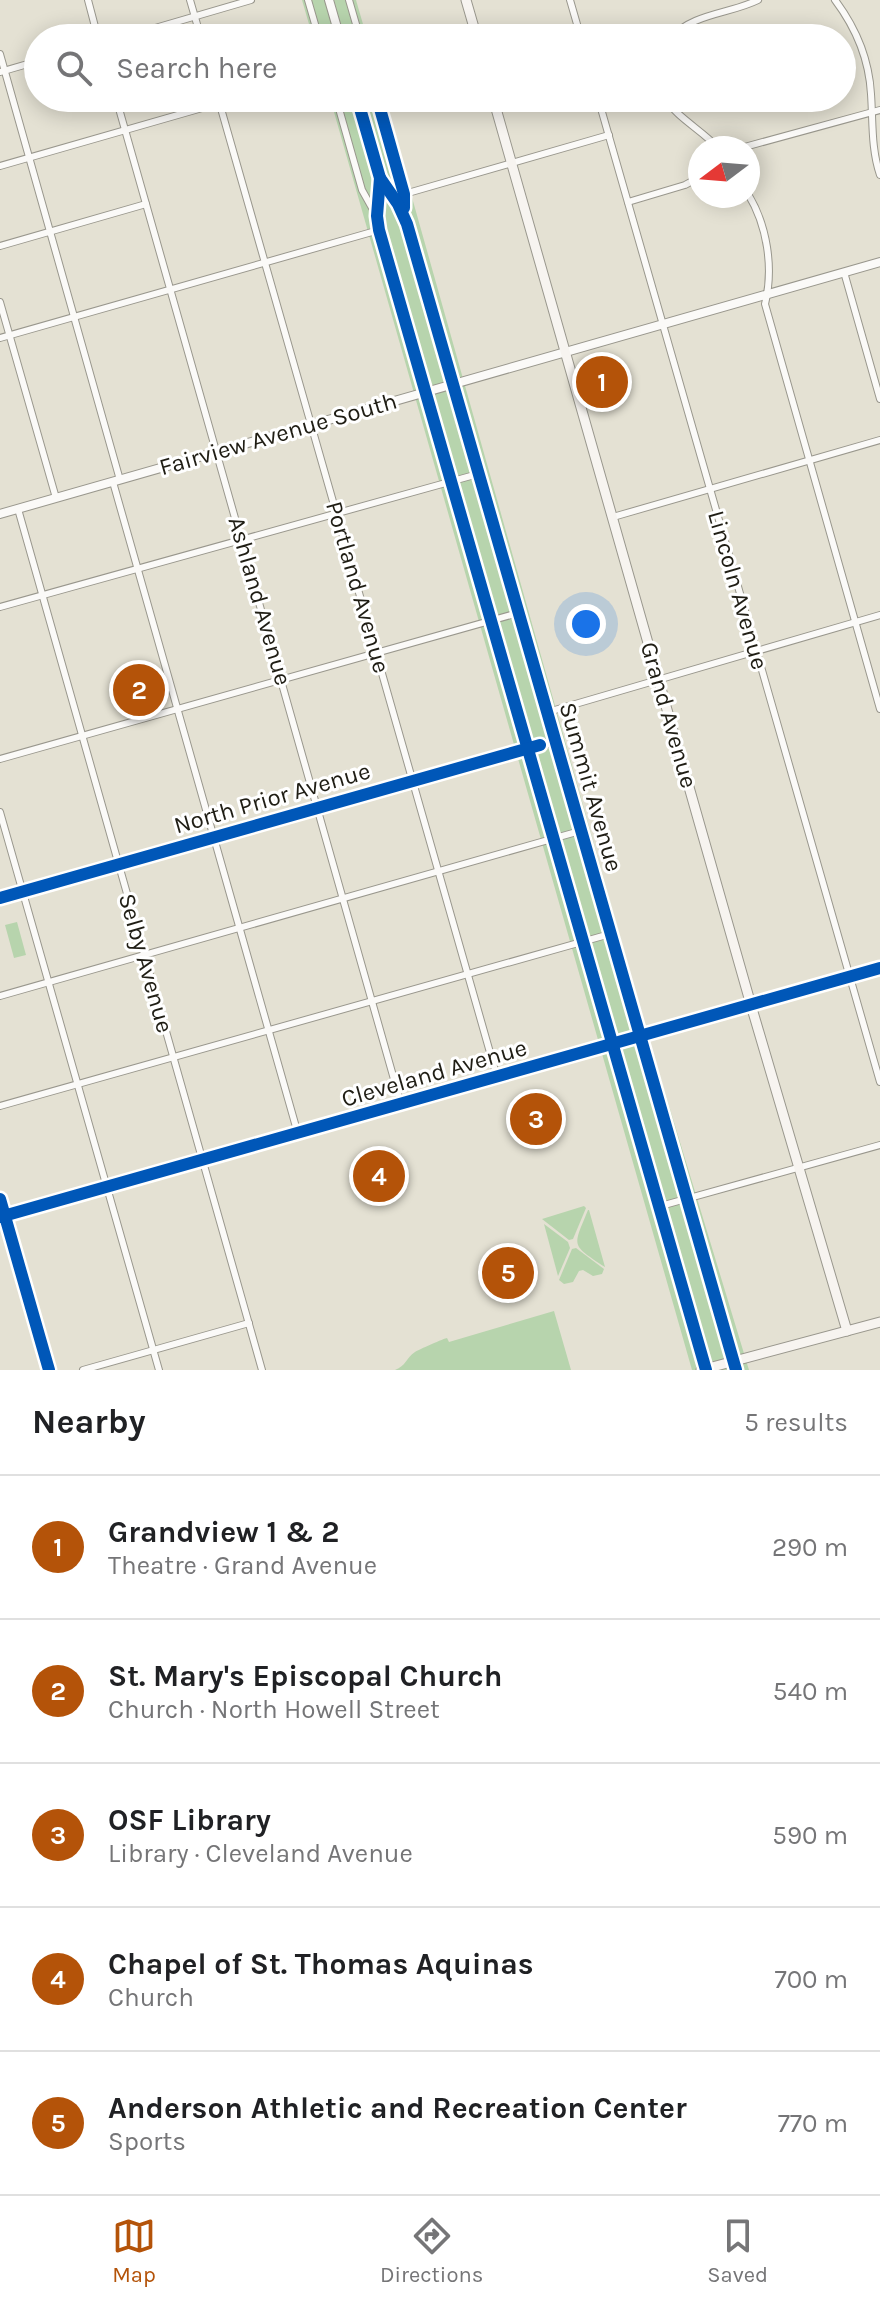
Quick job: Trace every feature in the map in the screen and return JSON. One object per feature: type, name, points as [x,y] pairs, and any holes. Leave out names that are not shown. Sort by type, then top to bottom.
[{"type":"main road","points":[[466,0],[473,24]]},
{"type":"main road","name":"Grand Avenue","points":[[497,112],[847,1331]]},
{"type":"main road","points":[[0,1199],[49,1370]]},
{"type":"main road","points":[[704,1370],[735,1366],[880,1322]]},
{"type":"street","points":[[88,0],[94,24]]},
{"type":"street","points":[[190,0],[197,24]]},
{"type":"street","points":[[170,24],[251,0]]},
{"type":"street","points":[[308,0],[315,24]]},
{"type":"street","points":[[329,0],[336,24]]},
{"type":"street","points":[[349,0],[356,24]]},
{"type":"street","points":[[570,0],[577,24]]},
{"type":"street","points":[[688,24],[741,9],[758,0]]},
{"type":"street","points":[[835,0],[851,24]]},
{"type":"street","points":[[856,34],[870,79],[872,145],[880,175]]},
{"type":"street","points":[[0,54],[2,72],[74,317],[138,568],[298,1134]]},
{"type":"street","points":[[2,72],[24,65]]},
{"type":"street","points":[[760,143],[880,110]]},
{"type":"street","name":"Ashland Avenue","points":[[120,112],[401,1104]]},
{"type":"street","points":[[0,166],[181,112]]},
{"type":"street","name":"Portland Avenue","points":[[222,112],[497,1077]]},
{"type":"street","name":"Summit Avenue","points":[[340,112],[362,190],[377,216]]},
{"type":"street","name":"Summit Avenue","points":[[361,112],[380,178],[404,216],[735,1366]]},
{"type":"street","name":"Summit Avenue","points":[[381,112],[404,194],[404,216]]},
{"type":"street","name":"Lincoln Avenue","points":[[602,112],[880,1082]]},
{"type":"street","points":[[676,112],[704,136]]},
{"type":"street","points":[[394,197],[609,135]]},
{"type":"street","name":"Summit Avenue","points":[[380,178],[379,230],[704,1370]]},
{"type":"street","points":[[628,202],[688,183]]},
{"type":"street","points":[[0,246],[146,204]]},
{"type":"street","points":[[756,208],[768,254],[765,304],[880,709]]},
{"type":"street","points":[[0,338],[379,230]]},
{"type":"street","name":"Fairview Avenue South","points":[[0,514],[880,262]]},
{"type":"street","points":[[844,272],[880,399]]},
{"type":"street","points":[[0,302],[56,498]]},
{"type":"street","points":[[613,517],[880,440]]},
{"type":"street","points":[[0,607],[478,474]]},
{"type":"street","name":"Selby Avenue","points":[[18,509],[262,1370]]},
{"type":"street","points":[[0,759],[518,613]]},
{"type":"street","points":[[548,712],[880,615]]},
{"type":"street","name":"North Prior Avenue","points":[[0,898],[555,741]]},
{"type":"street","points":[[0,812],[159,1370]]},
{"type":"street","points":[[0,996],[580,831]]},
{"type":"street","points":[[0,1106],[610,934]]},
{"type":"street","name":"Cleveland Avenue","points":[[3,1216],[880,968]]},
{"type":"street","points":[[657,1207],[880,1145]]},
{"type":"street","points":[[83,1370],[249,1323]]},
{"type":"green space","points":[[302,0],[356,0],[363,24],[309,24]]},
{"type":"green space","points":[[334,112],[388,112],[650,1043],[749,1370],[692,1370]]},
{"type":"green space","points":[[17,922],[26,955],[14,958],[5,925]]},
{"type":"green space","points":[[584,1206],[586,1208],[573,1239],[569,1240],[542,1219]]},
{"type":"green space","points":[[588,1210],[605,1267],[585,1254],[578,1244],[579,1231]]},
{"type":"green space","points":[[544,1224],[568,1242],[570,1248],[558,1276]]},
{"type":"green space","points":[[576,1248],[604,1269],[602,1274],[593,1276],[579,1271],[573,1282],[564,1284],[559,1280],[572,1249]]},
{"type":"green space","points":[[554,1311],[571,1370],[395,1370],[415,1352],[447,1338],[449,1342]]},
{"type":"cycle path","points":[[361,112],[380,178],[379,230],[706,1370]]},
{"type":"cycle path","points":[[381,112],[404,194],[404,208]]},
{"type":"cycle path","points":[[380,178],[407,224],[736,1370]]},
{"type":"cycle path","points":[[0,898],[540,745]]},
{"type":"cycle path","points":[[0,1217],[880,968]]},
{"type":"cycle path","points":[[0,1199],[49,1370]]},
{"type":"place","name":"Grandview 1 & 2","points":[[602,382]]},
{"type":"place","name":"St. Mary's Episcopal Church","points":[[139,690]]},
{"type":"place","name":"OSF Library","points":[[536,1119]]},
{"type":"place","name":"Chapel of St. Thomas Aquinas","points":[[379,1176]]},
{"type":"place","name":"Anderson Athletic and Recreation Center","points":[[508,1273]]}]
